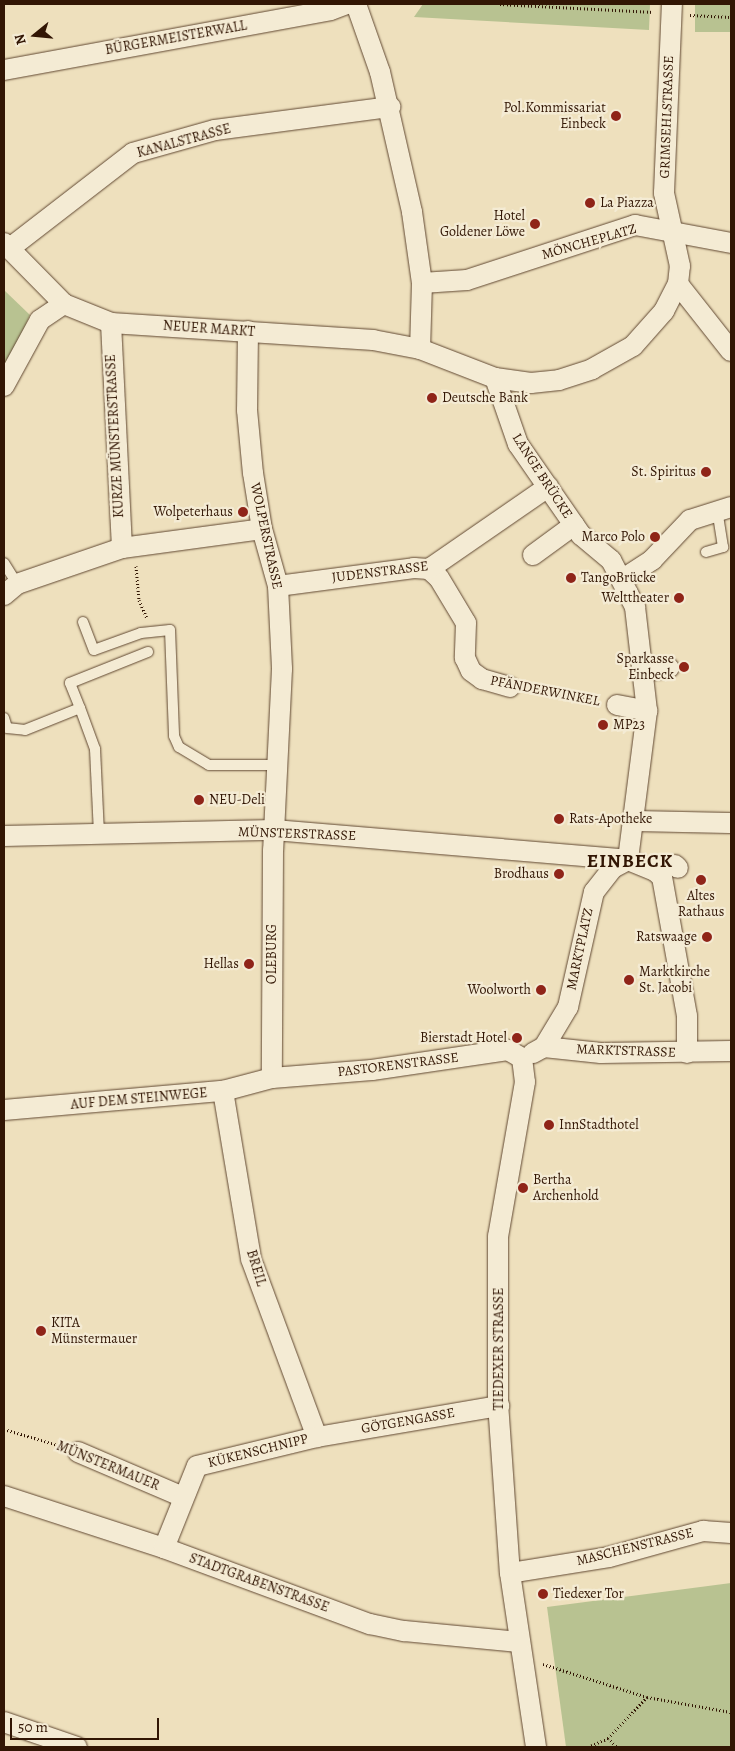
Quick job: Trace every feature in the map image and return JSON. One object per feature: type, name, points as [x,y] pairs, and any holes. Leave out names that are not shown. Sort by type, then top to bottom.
[{"type":"street","name":"BÜRGERMEISTERWALL","points":[[4,70],[331,10],[347,4]]},
{"type":"street","points":[[356,4],[390,107],[412,212],[422,283],[420,348],[495,378],[531,383],[559,380],[592,369],[633,346],[664,311],[678,284],[680,266],[672,230]]},
{"type":"street","name":"GRIMSEHLSTRASSE","points":[[672,9],[664,193],[672,230]]},
{"type":"street","name":"KANALSTRASSE","points":[[11,250],[133,153],[215,130],[390,107]]},
{"type":"street","name":"MÖNCHEPLATZ","points":[[422,283],[467,280],[635,225],[672,230],[731,243]]},
{"type":"street","name":"NEUER MARKT","points":[[11,250],[64,304],[111,323],[373,340],[420,348]]},
{"type":"street","points":[[678,284],[731,351]]},
{"type":"street","points":[[4,386],[40,320],[64,304]]},
{"type":"street","name":"KURZE MÜNSTERSTRASSE","points":[[111,323],[128,547]]},
{"type":"street","name":"WOLPERSTRASSE","points":[[248,331],[247,410],[262,529],[278,586],[282,669],[274,830]]},
{"type":"street","name":"LANGE BRÜCKE","points":[[495,378],[518,444],[574,525],[588,541],[611,560],[623,578]]},
{"type":"street","name":"JUDENSTRASSE","points":[[278,586],[414,568],[429,569],[548,487]]},
{"type":"street","points":[[687,1053],[687,1016],[675,915],[672,869],[656,871],[628,860],[647,711],[644,671],[635,607],[623,578],[652,560],[690,520],[724,509]]},
{"type":"street","points":[[533,554],[574,525]]},
{"type":"street","points":[[10,590],[128,547],[262,529]]},
{"type":"street","name":"PFÄNDERWINKEL","points":[[429,569],[439,578],[466,623],[465,658],[470,671],[482,679],[510,687]]},
{"type":"street","points":[[644,671],[669,668]]},
{"type":"street","points":[[617,705],[647,711]]},
{"type":"street","points":[[634,821],[731,823]]},
{"type":"street","name":"MÜNSTERSTRASSE","points":[[4,836],[99,836],[274,830],[399,839],[588,858],[628,860]]},
{"type":"street","name":"OLEBURG","points":[[272,1078],[274,830]]},
{"type":"street","name":"MARKTPLATZ","points":[[544,1047],[568,1007],[594,892],[613,868],[628,860]]},
{"type":"street","points":[[522,1058],[544,1047]]},
{"type":"street","name":"MARKTSTRASSE","points":[[544,1047],[601,1053],[731,1051]]},
{"type":"street","name":"PASTORENSTRASSE","points":[[272,1078],[372,1070],[508,1050],[522,1058]]},
{"type":"street","name":"TIEDEXER STRASSE","points":[[520,1649],[510,1573],[499,1406],[498,1236],[525,1082],[522,1058]]},
{"type":"street","name":"AUF DEM STEINWEGE","points":[[4,1110],[223,1091],[272,1078]]},
{"type":"street","name":"BREIL","points":[[223,1091],[251,1259],[317,1437]]},
{"type":"street","name":"GÖTGENGASSE","points":[[317,1437],[499,1406]]},
{"type":"street","name":"KÜKENSCHNIPP","points":[[164,1548],[197,1466],[317,1437]]},
{"type":"street","name":"MÜNSTERMAUER","points":[[78,1452],[183,1497]]},
{"type":"street","name":"STADTGRABENSTRASSE","points":[[4,1496],[164,1548],[370,1624],[520,1649]]},
{"type":"street","name":"MASCHENSTRASSE","points":[[510,1573],[608,1557],[703,1531],[731,1534]]},
{"type":"street","points":[[520,1649],[536,1747]]},
{"type":"street","points":[[4,1722],[77,1747]]},
{"type":"lane","points":[[706,552],[723,547],[724,509]]},
{"type":"lane","points":[[4,564],[10,590]]},
{"type":"lane","points":[[83,622],[94,650],[156,630],[170,630],[174,736],[180,747],[209,765],[278,765]]},
{"type":"lane","points":[[99,836],[95,749],[70,683],[148,652]]},
{"type":"lane","points":[[4,718],[7,728],[25,730],[80,708]]},
{"type":"path","points":[[500,4],[672,9],[731,17]]},
{"type":"path","points":[[128,547],[139,600],[144,614],[156,630]]},
{"type":"path","name":"PFÄNDERWINKEL","points":[[510,687],[617,705]]},
{"type":"path","name":"MÜNSTERMAUER","points":[[4,1429],[78,1452]]},
{"type":"path","points":[[520,1649],[647,1697],[731,1712]]},
{"type":"path","points":[[588,1747],[608,1738],[647,1697]]},
{"type":"path","points":[[608,1738],[617,1747]]},
{"type":"green space","points":[[423,4],[650,4],[649,30],[414,17]]},
{"type":"green space","points":[[695,4],[731,4],[731,32],[695,32]]},
{"type":"green space","points":[[4,290],[30,315],[6,368],[4,367]]},
{"type":"green space","points":[[731,1583],[731,1747],[566,1747],[547,1607]]},
{"type":"place","name":"Pol.Kommissariat Einbeck","points":[[616,116]]},
{"type":"place","name":"La Piazza","points":[[590,203]]},
{"type":"place","name":"Hotel Goldener Löwe","points":[[535,224]]},
{"type":"place","name":"Deutsche Bank","points":[[432,398]]},
{"type":"place","name":"St. Spiritus","points":[[706,472]]},
{"type":"place","name":"Wolpeterhaus","points":[[243,512]]},
{"type":"place","name":"Marco Polo","points":[[655,537]]},
{"type":"place","name":"TangoBrücke","points":[[571,578]]},
{"type":"place","name":"Welttheater","points":[[679,598]]},
{"type":"place","name":"Sparkasse Einbeck","points":[[684,667]]},
{"type":"place","name":"MP23","points":[[603,725]]},
{"type":"place","name":"NEU-Deli","points":[[199,800]]},
{"type":"place","name":"Rats-Apotheke","points":[[559,819]]},
{"type":"place","name":"Brodhaus","points":[[559,874]]},
{"type":"place","name":"Altes Rathaus","points":[[701,880]]},
{"type":"place","name":"Ratswaage","points":[[707,937]]},
{"type":"place","name":"Hellas","points":[[249,964]]},
{"type":"place","name":"Marktkirche St. Jacobi","points":[[629,980]]},
{"type":"place","name":"Woolworth","points":[[541,990]]},
{"type":"place","name":"Bierstadt Hotel","points":[[517,1038]]},
{"type":"place","name":"InnStadthotel","points":[[549,1125]]},
{"type":"place","name":"Bertha Archenhold","points":[[523,1188]]},
{"type":"place","name":"KITA Münstermauer","points":[[41,1331]]},
{"type":"place","name":"Tiedexer Tor","points":[[543,1594]]},
{"type":"district","name":"EINBECK","points":[[630,862]]}]
